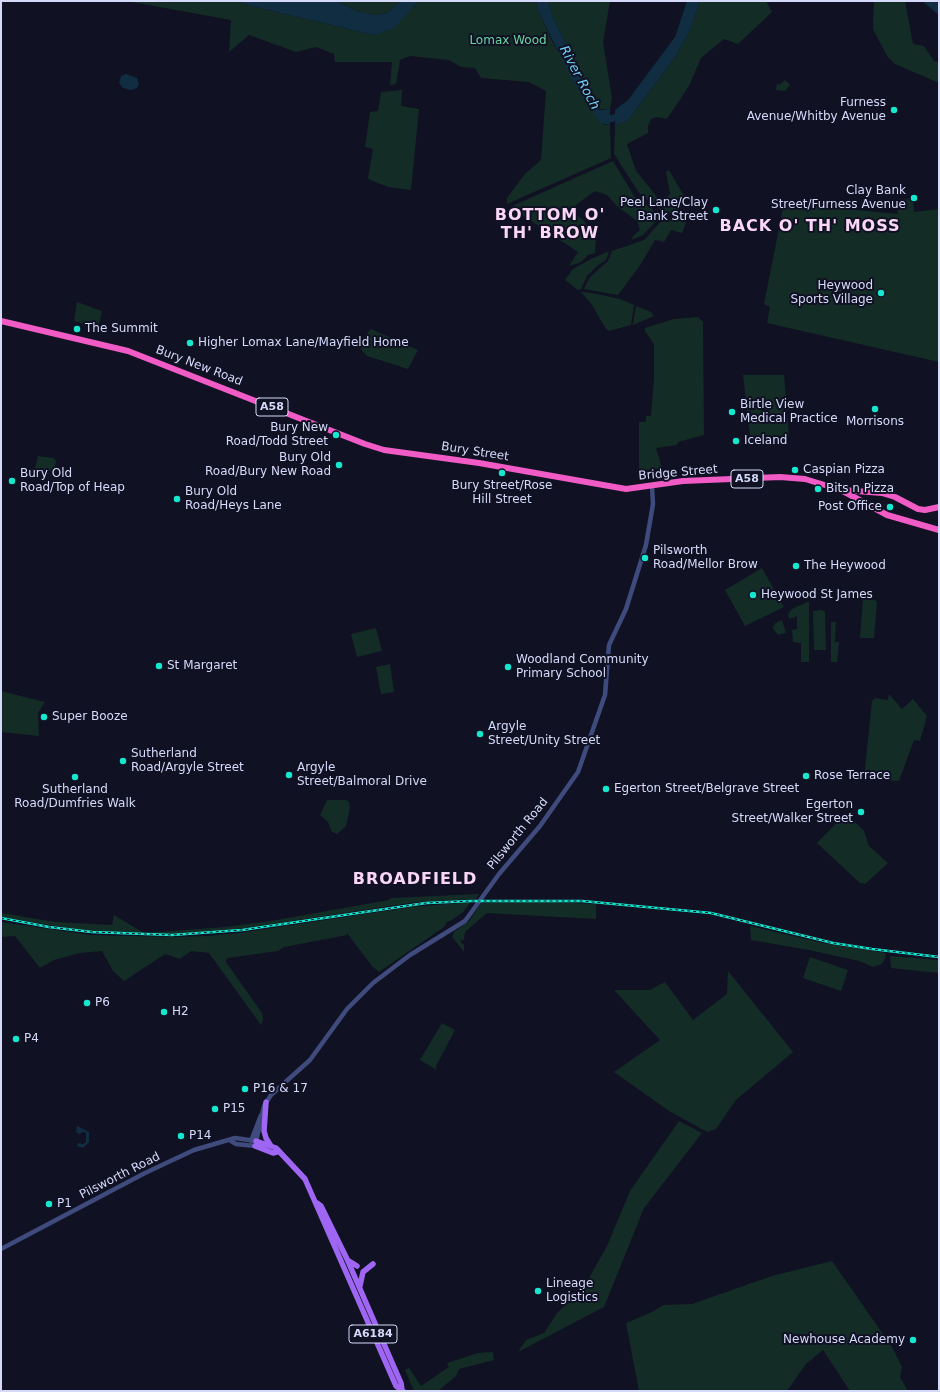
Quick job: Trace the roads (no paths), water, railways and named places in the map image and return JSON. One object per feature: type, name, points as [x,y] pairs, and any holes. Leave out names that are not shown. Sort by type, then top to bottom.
[{"type":"highway","name":"Bury New Road","points":[[1,321],[128,351],[384,450]]},
{"type":"highway","name":"Bury Street","points":[[384,450],[479,463],[562,478]]},
{"type":"highway","name":"Bridge Street","points":[[562,478],[626,489],[684,481],[780,477],[808,480],[841,490]]},
{"type":"highway","name":"A58","points":[[841,490],[892,495],[918,509],[925,510],[939,507]]},
{"type":"highway","name":"A58","points":[[841,490],[887,515],[939,530]]},
{"type":"highway","points":[[859,499],[862,492]]},
{"type":"main road","points":[[266,1102],[264,1130],[266,1138],[272,1147]]},
{"type":"main road","name":"A6184","points":[[253,1143],[272,1147],[303,1176],[317,1203],[321,1206],[347,1259],[401,1383],[403,1391]]},
{"type":"main road","name":"A6184","points":[[253,1143],[274,1153],[277,1152]]},
{"type":"main road","name":"A6184","points":[[317,1203],[317,1208],[396,1386],[403,1391]]},
{"type":"main road","points":[[347,1259],[357,1266]]},
{"type":"main road","points":[[360,1288],[363,1272],[374,1264]]},
{"type":"street","name":"Pilsworth Road","points":[[1,1249],[152,1170],[194,1150],[231,1141],[235,1138],[253,1143],[266,1102],[271,1095],[298,1073],[310,1060],[347,1010],[373,983],[410,955],[464,921],[498,874],[540,826],[578,772],[605,695],[609,645],[626,609],[650,530],[653,504],[652,486]]},
{"type":"water","points":[[238,1],[337,1],[356,11],[375,15],[388,13],[400,1],[419,1],[394,28],[374,35],[247,5]]},
{"type":"water","points":[[536,1],[548,1],[553,17],[597,109],[610,109],[610,125],[600,123],[575,85],[538,11]]},
{"type":"water","points":[[687,1],[700,1],[691,28],[674,59],[627,121],[615,125],[615,110],[628,100],[675,37]]},
{"type":"water","points":[[922,1],[935,1],[939,4],[939,15]]},
{"type":"water","points":[[126,74],[137,78],[139,84],[137,88],[131,90],[123,88],[119,83],[121,76]]},
{"type":"water","points":[[77,1126],[89,1132],[89,1142],[83,1148],[77,1146],[78,1143],[83,1144],[86,1142],[86,1133],[83,1132],[79,1134],[76,1132]]},
{"type":"waterway","name":"River Roch","points":[[601,117],[610,119],[623,115]]},
{"type":"railway","points":[[1,918],[49,927],[92,932],[172,935],[242,930],[426,903],[471,901],[582,901],[711,913],[833,943],[939,957]]},
{"type":"place","name":"Furness Avenue/Whitby Avenue","points":[[894,110]]},
{"type":"place","name":"Clay Bank Street/Furness Avenue","points":[[914,198]]},
{"type":"place","name":"Peel Lane/Clay Bank Street","points":[[716,210]]},
{"type":"place","name":"Heywood Sports Village","points":[[881,293]]},
{"type":"place","name":"The Summit","points":[[77,329]]},
{"type":"place","name":"Higher Lomax Lane/Mayfield Home","points":[[190,343]]},
{"type":"place","name":"Morrisons","points":[[875,409]]},
{"type":"place","name":"Birtle View Medical Practice","points":[[732,412]]},
{"type":"place","name":"Bury New Road/Todd Street","points":[[336,435]]},
{"type":"place","name":"Iceland","points":[[736,441]]},
{"type":"place","name":"Bury Old Road/Bury New Road","points":[[339,465]]},
{"type":"place","name":"Caspian Pizza","points":[[795,470]]},
{"type":"place","name":"Bury Street/Rose Hill Street","points":[[502,473]]},
{"type":"place","name":"Bury Old Road/Top of Heap","points":[[12,481]]},
{"type":"place","name":"Bits n Pizza","points":[[818,489]]},
{"type":"place","name":"Bury Old Road/Heys Lane","points":[[177,499]]},
{"type":"place","name":"Post Office","points":[[890,507]]},
{"type":"place","name":"Pilsworth Road/Mellor Brow","points":[[645,558]]},
{"type":"place","name":"The Heywood","points":[[796,566]]},
{"type":"place","name":"Heywood St James","points":[[753,595]]},
{"type":"place","name":"St Margaret","points":[[159,666]]},
{"type":"place","name":"Woodland Community Primary School","points":[[508,667]]},
{"type":"place","name":"Super Booze","points":[[44,717]]},
{"type":"place","name":"Argyle Street/Unity Street","points":[[480,734]]},
{"type":"place","name":"Sutherland Road/Argyle Street","points":[[123,761]]},
{"type":"place","name":"Argyle Street/Balmoral Drive","points":[[289,775]]},
{"type":"place","name":"Rose Terrace","points":[[806,776]]},
{"type":"place","name":"Sutherland Road/Dumfries Walk","points":[[75,777]]},
{"type":"place","name":"Egerton Street/Belgrave Street","points":[[606,789]]},
{"type":"place","name":"Egerton Street/Walker Street","points":[[861,812]]},
{"type":"place","name":"P6","points":[[87,1003]]},
{"type":"place","name":"H2","points":[[164,1012]]},
{"type":"place","name":"P4","points":[[16,1039]]},
{"type":"place","name":"P16 & 17","points":[[245,1089]]},
{"type":"place","name":"P15","points":[[215,1109]]},
{"type":"place","name":"P14","points":[[181,1136]]},
{"type":"place","name":"P1","points":[[49,1204]]},
{"type":"place","name":"Lineage Logistics","points":[[538,1291]]},
{"type":"place","name":"Newhouse Academy","points":[[913,1340]]},
{"type":"district","name":"BOTTOM O' TH' BROW","points":[[550,225]]},
{"type":"district","name":"BACK O' TH' MOSS","points":[[810,227]]},
{"type":"district","name":"BROADFIELD","points":[[415,880]]},
{"type":"park label","name":"Lomax Wood","points":[[508,41]]}]
